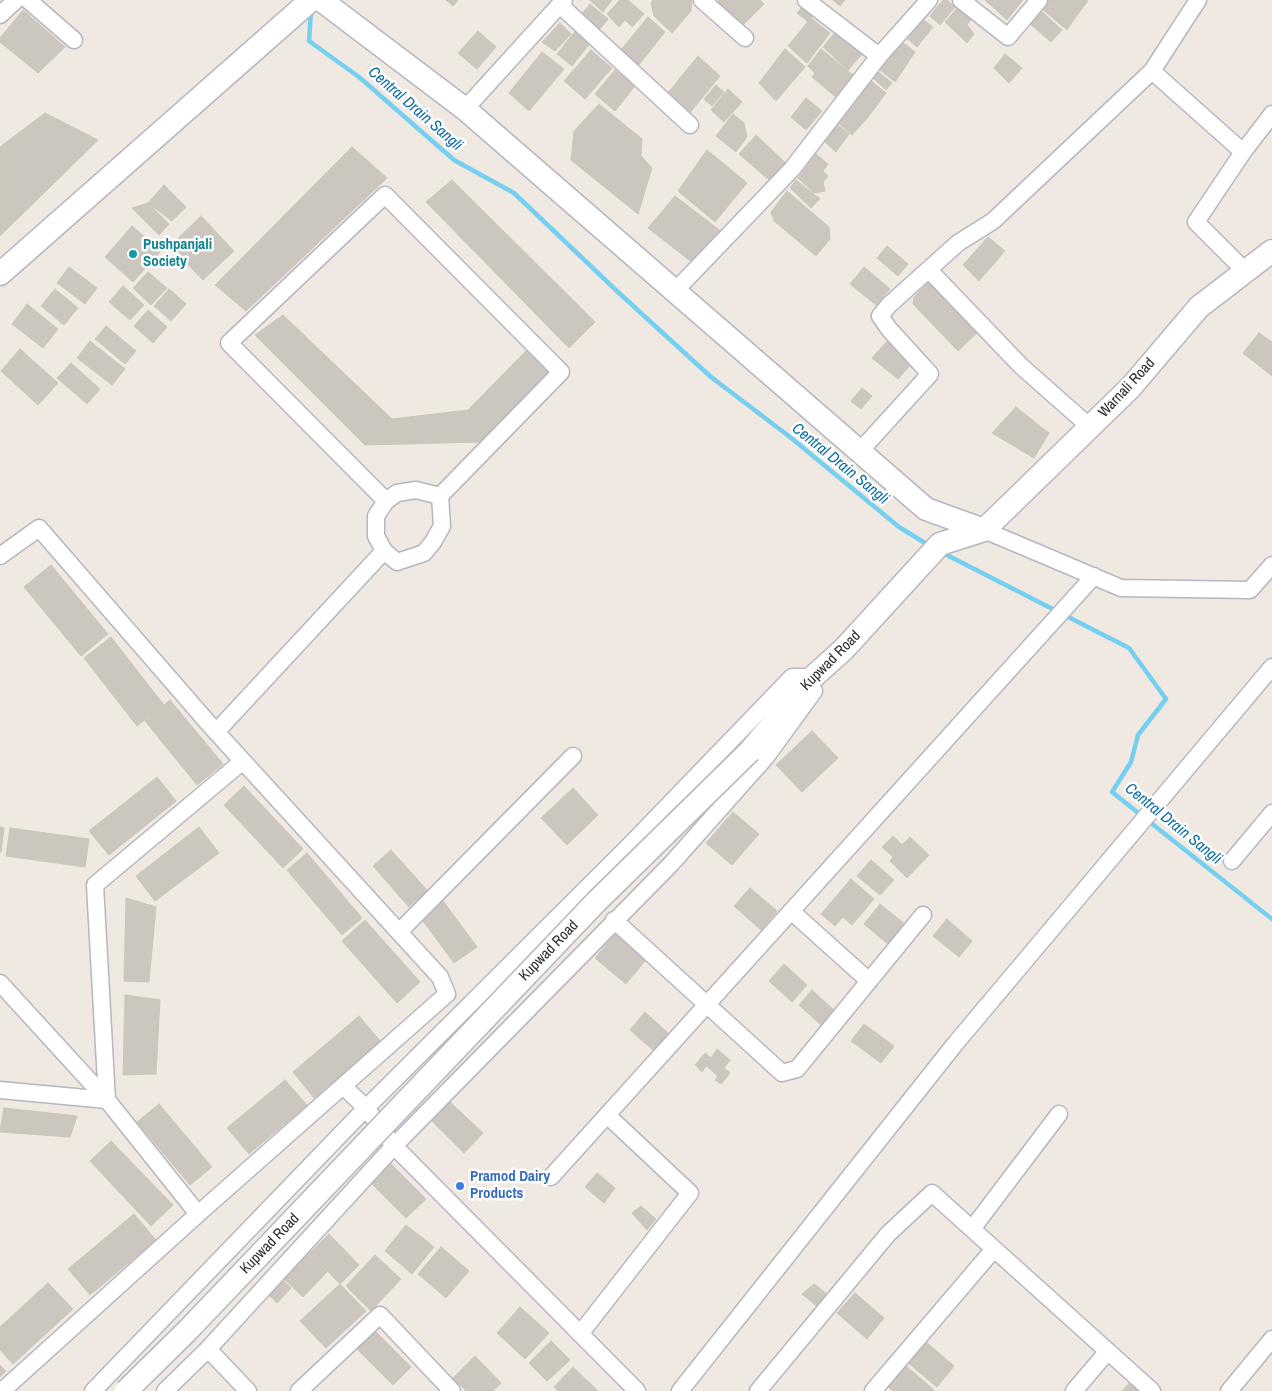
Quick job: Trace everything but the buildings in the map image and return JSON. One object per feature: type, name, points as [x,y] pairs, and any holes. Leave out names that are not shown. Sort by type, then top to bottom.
[{"type":"main road","points":[[0,274],[310,0]]},
{"type":"main road","points":[[321,0],[465,109],[926,509],[984,530]]},
{"type":"main road","name":"Warnali Road","points":[[984,530],[1131,387],[1199,307],[1272,251]]},
{"type":"main road","name":"Kupwad Road","points":[[126,1391],[188,1330],[596,902],[750,751],[813,676],[844,649],[940,544],[984,530]]},
{"type":"street","points":[[0,15],[16,0]]},
{"type":"street","points":[[28,0],[74,40]]},
{"type":"street","points":[[702,0],[745,38]]},
{"type":"street","points":[[806,0],[879,56]]},
{"type":"street","points":[[674,292],[792,168],[879,56],[928,0]]},
{"type":"street","points":[[961,0],[1008,38],[1039,0]]},
{"type":"street","points":[[860,451],[930,374],[889,329],[880,316],[889,305],[958,243],[993,221],[1152,71],[1198,0]]},
{"type":"street","points":[[465,109],[562,3],[690,125]]},
{"type":"street","points":[[1152,71],[1243,152]]},
{"type":"street","points":[[1245,271],[1196,222],[1243,152],[1272,114]]},
{"type":"street","points":[[386,501],[229,342],[385,196],[561,372],[440,496],[442,526],[424,553],[397,562],[384,551],[376,536],[376,516],[386,501],[397,493],[416,490],[440,496]]},
{"type":"street","points":[[929,270],[1021,366],[1090,426]]},
{"type":"street","points":[[0,556],[39,528],[216,732],[440,977],[447,994],[469,1008]]},
{"type":"street","points":[[984,530],[1121,588],[1250,590],[1269,575]]},
{"type":"street","points":[[216,732],[384,551]]},
{"type":"street","points":[[551,1177],[1094,576]]},
{"type":"street","points":[[165,1391],[208,1349],[394,1146],[671,864],[766,757],[844,649]]},
{"type":"street","points":[[680,1391],[955,1044],[1272,667]]},
{"type":"street","points":[[92,1391],[366,1108],[469,1008],[792,677],[813,676]]},
{"type":"street","points":[[399,932],[573,756]]},
{"type":"street","points":[[107,1100],[96,885],[243,761]]},
{"type":"street","points":[[1232,861],[1272,813]]},
{"type":"street","points":[[791,911],[869,982]]},
{"type":"street","points":[[614,920],[782,1073],[797,1069],[923,915]]},
{"type":"street","points":[[0,983],[107,1100],[198,1214]]},
{"type":"street","points":[[2,1391],[198,1214],[447,994]]},
{"type":"street","points":[[343,1086],[366,1108],[394,1146],[580,1334],[630,1388]]},
{"type":"street","points":[[0,1090],[107,1100]]},
{"type":"street","points":[[972,1229],[1059,1114]]},
{"type":"street","points":[[580,1334],[690,1193],[607,1115]]},
{"type":"street","points":[[758,1391],[888,1234],[932,1193],[1152,1391]]},
{"type":"street","points":[[873,1391],[994,1249]]},
{"type":"street","points":[[299,1391],[380,1315],[452,1391]]},
{"type":"street","points":[[1229,1391],[1272,1339]]},
{"type":"street","points":[[208,1349],[248,1391]]},
{"type":"street","points":[[1074,1391],[1108,1352]]},
{"type":"waterway","name":"Central Drain Sangli","points":[[311,11],[309,41],[359,77],[454,160],[514,193],[711,377],[790,437],[899,527],[930,546]]},
{"type":"waterway","name":"Central Drain Sangli","points":[[941,552],[1129,648],[1166,699],[1138,735],[1131,762],[1112,792],[1272,919]]},
{"type":"place","name":"Pushpanjali Society","points":[[133,254]]},
{"type":"place","name":"Pramod Dairy Products","points":[[460,1186]]}]
